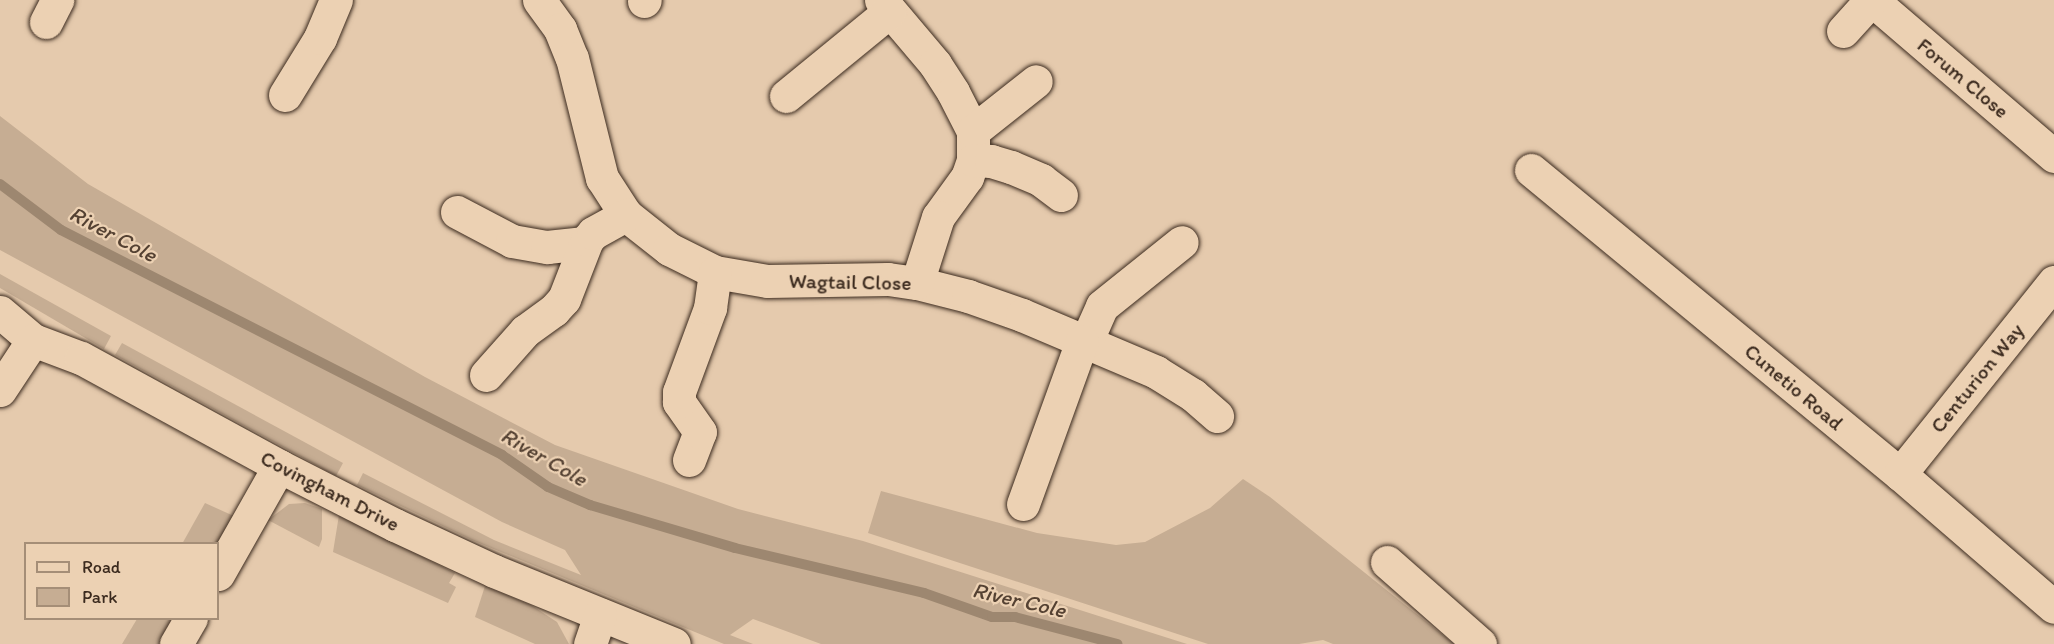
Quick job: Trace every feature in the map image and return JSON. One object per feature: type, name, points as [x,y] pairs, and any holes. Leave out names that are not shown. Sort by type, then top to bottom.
[{"type":"street","points":[[285,95],[320,39],[336,0]]},
{"type":"street","name":"Wagtail Close","points":[[539,0],[560,29],[572,58],[602,178],[626,215],[669,249],[715,272],[767,281],[855,278],[917,283],[1022,315],[1126,359],[1174,383],[1217,416]]},
{"type":"street","name":"Forum Close","points":[[1843,31],[1872,0],[2054,156]]},
{"type":"street","points":[[786,96],[886,5],[935,64],[953,92],[973,145],[992,161],[1041,180],[1061,195]]},
{"type":"street","points":[[917,283],[938,217],[967,177],[973,145],[1036,81]]},
{"type":"street","name":"Cunetio Road","points":[[1531,170],[1900,474],[2054,607]]},
{"type":"street","points":[[457,212],[512,242],[547,247],[585,243]]},
{"type":"street","points":[[486,375],[525,331],[554,310],[564,299],[585,243],[593,233],[626,215]]},
{"type":"street","points":[[1023,504],[1084,342],[1102,306],[1182,242]]},
{"type":"street","points":[[689,460],[700,432],[679,402],[679,392],[710,308],[715,272]]},
{"type":"street","name":"Centurion Way","points":[[1900,474],[2054,282]]},
{"type":"street","name":"Covingham Drive","points":[[0,312],[33,340],[81,358],[279,466],[595,630],[674,644]]},
{"type":"street","points":[[0,390],[33,340]]},
{"type":"street","points":[[219,572],[279,466]]},
{"type":"street","points":[[1387,562],[1480,644]]},
{"type":"street","points":[[176,644],[190,620]]},
{"type":"green space","points":[[0,116],[88,184],[425,377],[555,445],[738,509],[863,541],[1187,644],[821,644],[753,619],[730,635],[753,644],[724,644],[472,540],[357,485],[363,473],[494,540],[581,575],[565,550],[502,522],[0,250]]},
{"type":"green space","points":[[0,274],[111,336],[104,349],[0,288]]},
{"type":"green space","points":[[122,343],[343,463],[336,476],[115,355]]},
{"type":"green space","points":[[1243,479],[1270,497],[1454,644],[1333,644],[1323,640],[1299,644],[1208,644],[868,533],[881,491],[1037,533],[1116,545],[1145,542],[1210,508]]},
{"type":"green space","points":[[205,503],[236,517],[219,542],[183,542]]},
{"type":"green space","points":[[305,503],[322,509],[322,539],[319,547],[268,520],[289,504]]},
{"type":"green space","points":[[339,515],[455,573],[449,583],[456,587],[448,603],[333,552]]},
{"type":"green space","points":[[485,586],[531,605],[557,622],[569,644],[535,644],[475,617]]},
{"type":"green space","points":[[136,620],[173,620],[159,644],[122,644]]},
{"type":"waterway","name":"River Cole","points":[[0,184],[61,230],[502,455],[548,487],[590,505],[735,548],[924,593],[992,617],[1015,617],[1117,644]]}]
